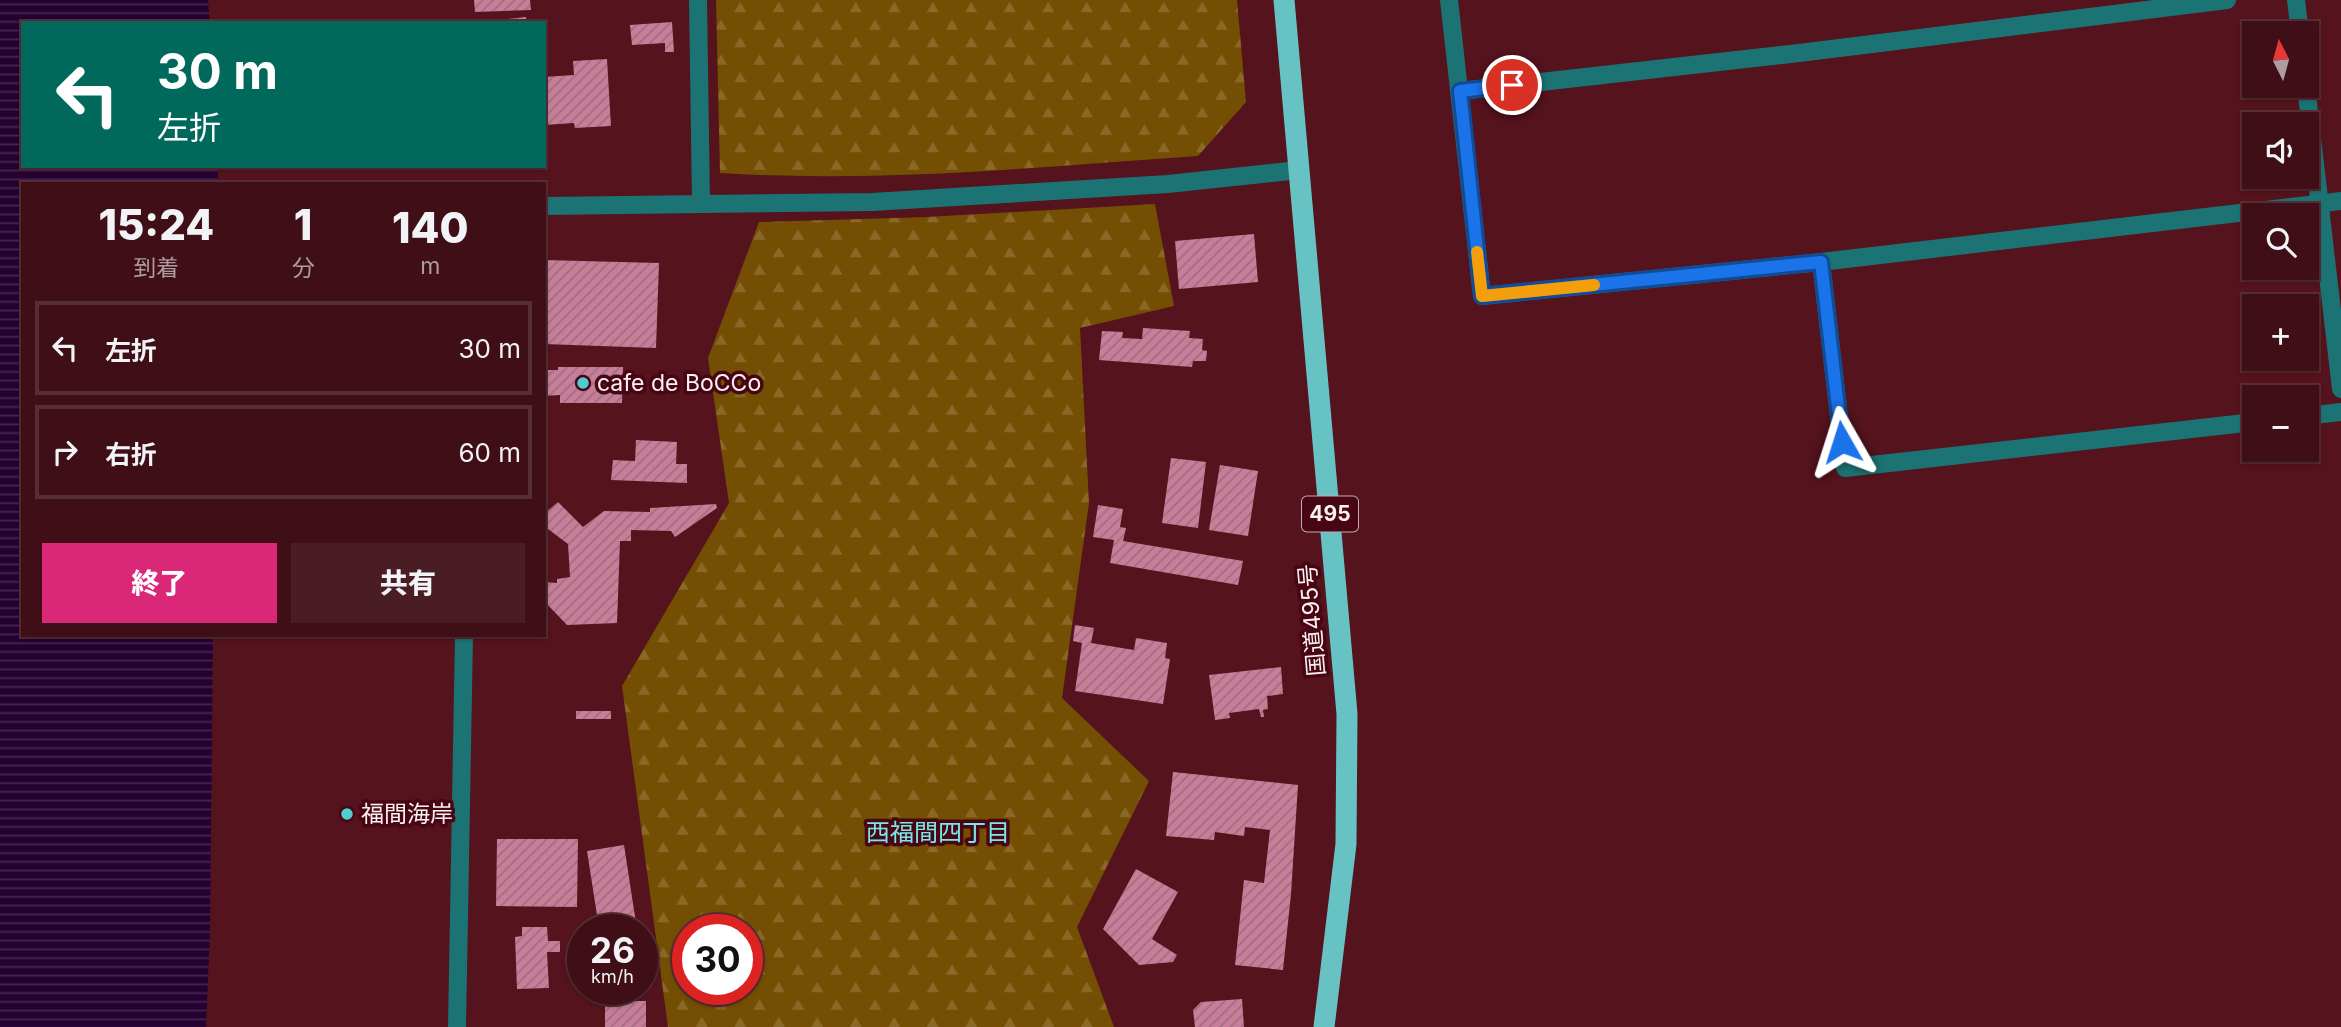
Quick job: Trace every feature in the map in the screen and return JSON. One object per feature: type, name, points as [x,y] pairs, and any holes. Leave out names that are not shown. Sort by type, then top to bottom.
[{"type":"highway","name":"国道495号","points":[[1284,0],[1347,714],[1346,844],[1327,1024]]},
{"type":"street","points":[[698,0],[701,203]]},
{"type":"street","points":[[1449,0],[1482,296],[1821,262],[2341,201]]},
{"type":"street","points":[[1460,91],[1800,53],[2227,0]]},
{"type":"street","points":[[2296,0],[2299,21]]},
{"type":"street","points":[[2307,98],[2341,389]]},
{"type":"street","points":[[546,206],[872,202],[1168,184],[1299,170]]},
{"type":"street","points":[[1821,262],[1845,468],[2242,423]]},
{"type":"street","points":[[2319,415],[2341,412]]},
{"type":"street","points":[[457,1027],[464,637]]},
{"type":"green space","points":[[716,0],[1237,0],[1246,102],[1198,156],[899,175],[780,176],[720,173]]},
{"type":"green space","points":[[1155,204],[1174,306],[1080,328],[1089,503],[1062,698],[1149,781],[1077,927],[1114,1027],[668,1027],[658,953],[658,914],[653,914],[622,686],[729,503],[708,358],[759,222],[927,217]]},
{"type":"shaded area","points":[[0,0],[208,0],[210,21],[21,21],[21,168],[218,168],[218,182],[21,182],[21,637],[213,637],[210,931],[206,1027],[0,1027]]},
{"type":"building","points":[[474,0],[530,0],[531,10],[475,12]]},
{"type":"building","points":[[526,17],[526,21],[500,20]]},
{"type":"building","points":[[672,22],[674,52],[665,52],[665,43],[632,45],[630,25]]},
{"type":"building","points":[[607,59],[611,126],[575,128],[574,123],[546,125],[546,77],[574,75],[573,61]]},
{"type":"building","points":[[1254,234],[1258,282],[1179,289],[1175,241]]},
{"type":"building","points":[[546,260],[659,263],[656,348],[546,344]]},
{"type":"building","points":[[1143,328],[1190,331],[1189,338],[1203,339],[1202,350],[1207,351],[1206,361],[1193,361],[1192,367],[1099,360],[1102,331],[1123,332],[1122,338],[1142,339]]},
{"type":"building","name":"cafe de BoCCo","points":[[558,367],[623,367],[622,403],[560,403],[560,395],[546,396],[546,370],[558,370]]},
{"type":"building","points":[[636,440],[677,442],[676,464],[687,464],[687,483],[611,480],[613,460],[635,461]]},
{"type":"building","points":[[1171,458],[1206,462],[1198,528],[1162,523]]},
{"type":"building","points":[[1220,465],[1258,471],[1248,536],[1209,530]]},
{"type":"building","points":[[558,502],[583,527],[604,511],[650,512],[650,508],[716,504],[717,508],[675,537],[671,531],[631,530],[631,541],[620,541],[617,623],[567,625],[546,603],[546,582],[557,583],[557,579],[570,577],[568,544],[546,528],[546,512]]},
{"type":"building","points":[[1098,505],[1123,509],[1120,527],[1126,528],[1123,541],[1243,561],[1238,585],[1110,563],[1114,540],[1093,537]]},
{"type":"building","points":[[1075,625],[1094,628],[1091,643],[1134,650],[1136,638],[1167,643],[1165,658],[1170,659],[1163,704],[1075,691],[1082,643],[1073,641]]},
{"type":"building","points":[[1281,667],[1283,694],[1267,696],[1268,709],[1263,710],[1264,717],[1261,717],[1259,709],[1229,713],[1230,718],[1215,720],[1209,675]]},
{"type":"building","points":[[576,711],[611,711],[611,719],[576,719]]},
{"type":"building","points":[[1173,772],[1298,785],[1283,970],[1235,965],[1244,880],[1264,883],[1270,830],[1245,827],[1244,836],[1215,832],[1214,840],[1166,836]]},
{"type":"building","points":[[497,839],[578,839],[577,907],[496,906]]},
{"type":"building","points":[[624,845],[635,914],[597,914],[587,851]]},
{"type":"building","points":[[1136,869],[1178,892],[1152,939],[1177,955],[1173,962],[1139,965],[1103,929]]},
{"type":"building","points":[[522,927],[547,927],[548,941],[560,941],[560,952],[547,952],[549,988],[517,989],[515,937],[522,936]]},
{"type":"building","points":[[1242,999],[1244,1027],[1195,1027],[1193,1010],[1201,1002]]},
{"type":"building","points":[[605,1005],[646,1005],[646,1027],[605,1027]]},
{"type":"slow traffic","points":[[1477,252],[1482,296],[1594,285]]},
{"type":"place","name":"cafe de BoCCo","points":[[583,383]]},
{"type":"place","name":"福間海岸","points":[[347,814]]},
{"type":"district","name":"西福間四丁目","points":[[938,833]]},
{"type":"route","points":[[1512,85],[1460,91],[1482,296],[1821,262],[1842,442]]}]
